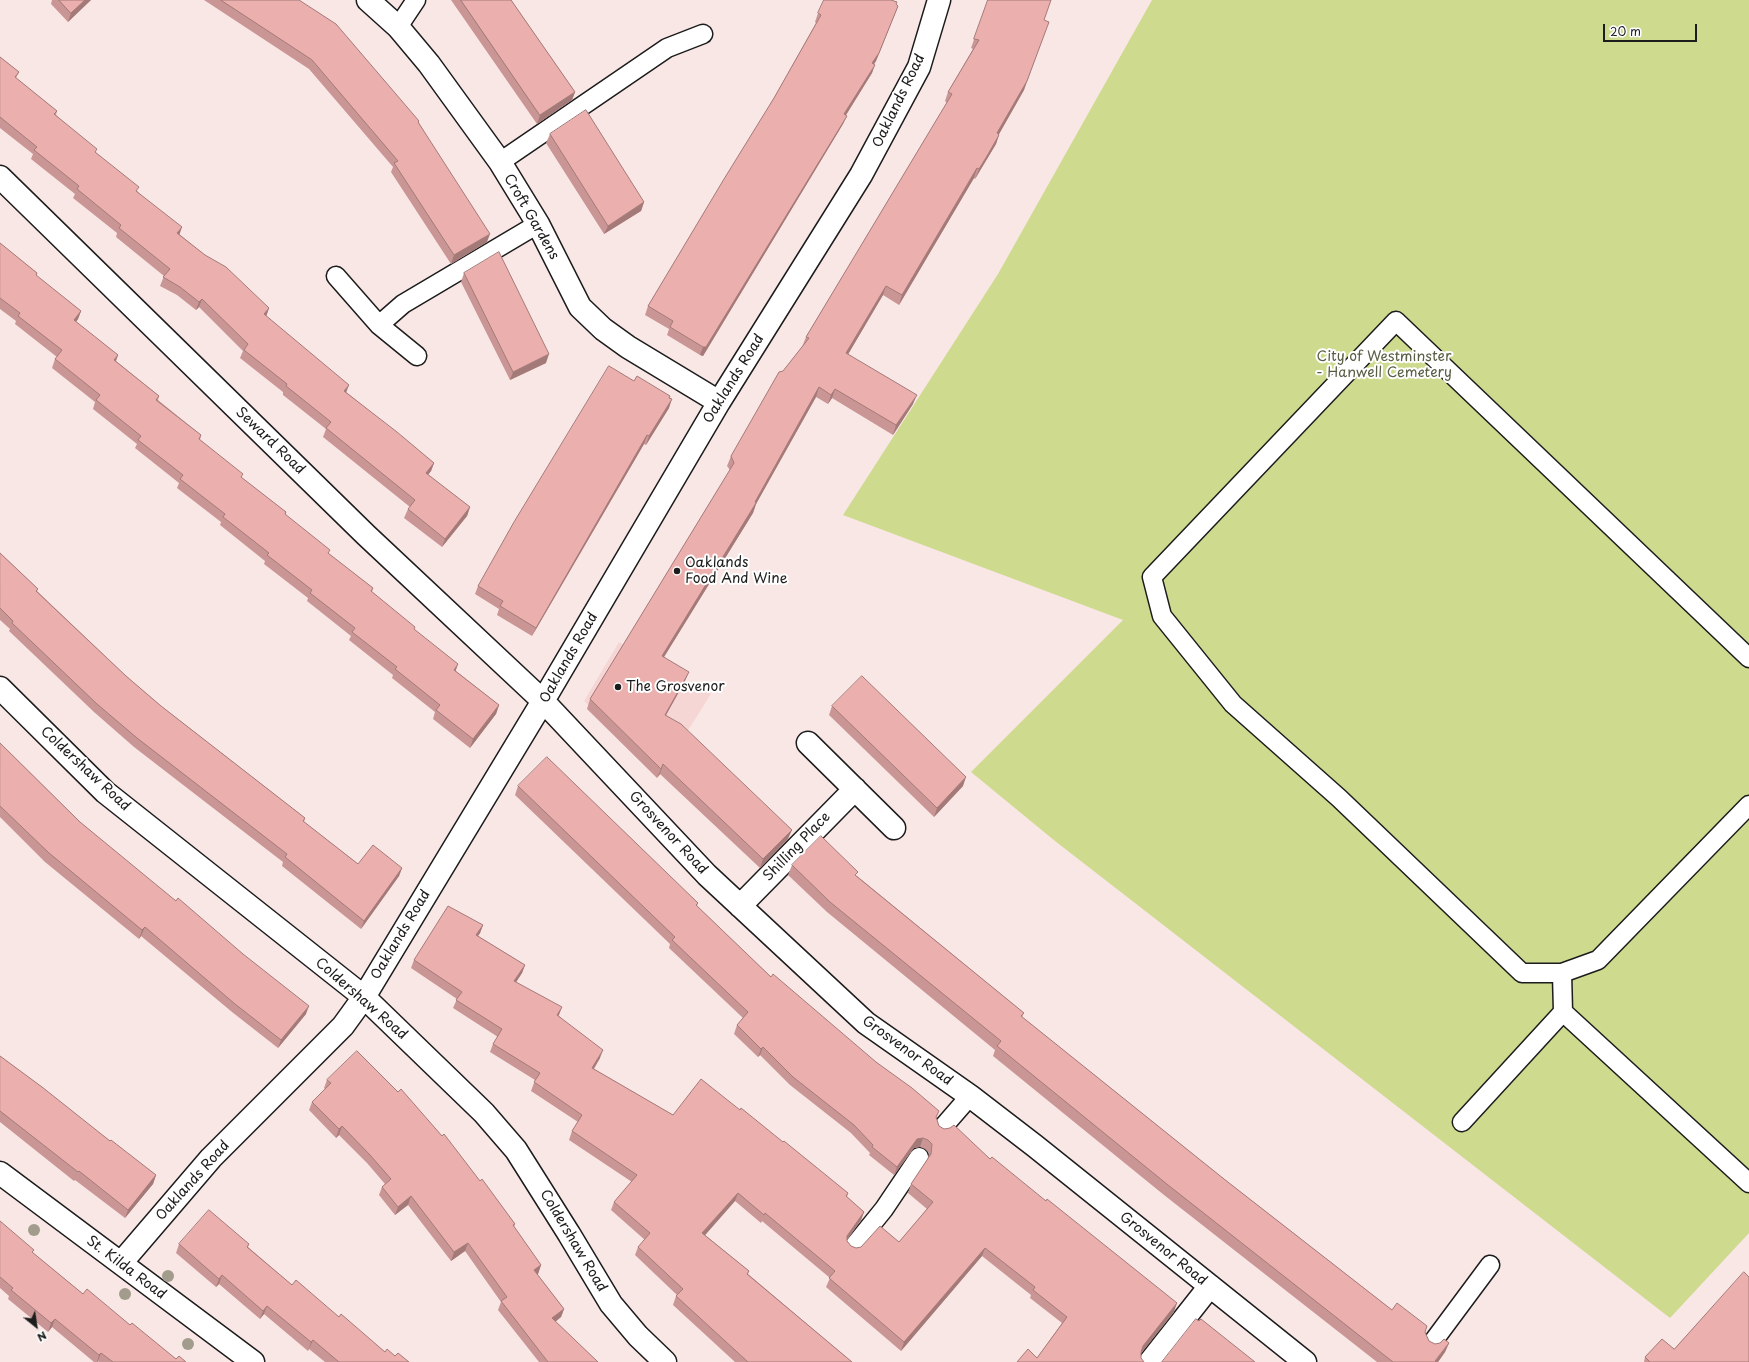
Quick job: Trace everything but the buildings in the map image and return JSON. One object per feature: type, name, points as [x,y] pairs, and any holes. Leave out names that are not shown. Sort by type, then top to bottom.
[{"type":"street","name":"Croft Gardens","points":[[368,0],[398,27],[429,64],[500,162],[538,224],[580,307],[603,329],[628,347],[720,402]]},
{"type":"street","name":"Oaklands Road","points":[[121,1263],[211,1158],[343,1026],[364,997],[543,701],[720,402],[861,175],[919,67],[939,0]]},
{"type":"street","name":"Seward Road","points":[[0,177],[366,535],[543,701]]},
{"type":"street","name":"Coldershaw Road","points":[[0,688],[105,792],[364,997],[484,1113],[516,1150],[611,1304],[638,1336],[665,1362]]},
{"type":"street","name":"Grosvenor Road","points":[[543,701],[707,874],[866,1023],[970,1096],[1035,1146],[1305,1362]]},
{"type":"street","points":[[808,743],[894,828]]},
{"type":"street","name":"Shilling Place","points":[[740,906],[854,789]]},
{"type":"street","name":"St. Kilda Road","points":[[0,1173],[253,1362]]},
{"type":"street","points":[[1150,1362],[1210,1286]]},
{"type":"lane","points":[[398,27],[416,0]]},
{"type":"lane","points":[[500,162],[667,48],[703,34]]},
{"type":"lane","points":[[379,326],[403,304],[538,224]]},
{"type":"lane","points":[[336,276],[379,326],[417,356]]},
{"type":"lane","points":[[1749,658],[1396,321],[1152,578],[1162,616],[1233,704],[1339,798],[1522,973],[1562,973],[1598,960],[1749,805]]},
{"type":"lane","points":[[1462,1122],[1563,1012],[1562,973]]},
{"type":"lane","points":[[1563,1012],[1749,1183]]},
{"type":"lane","points":[[943,1127],[970,1096]]},
{"type":"lane","points":[[854,1246],[884,1209],[919,1157]]},
{"type":"lane","points":[[1432,1343],[1490,1265]]},
{"type":"shaded area","points":[[619,642],[685,681],[711,694],[659,776],[584,701]]},
{"type":"green space","name":"City of Westminster - Hanwell Cemetery","points":[[1152,0],[1749,0],[1749,1233],[1670,1318],[1055,841],[971,772],[1123,620],[843,515],[998,274]]},
{"type":"place","name":"Oaklands Food And Wine","points":[[677,571]]},
{"type":"place","name":"The Grosvenor","points":[[618,687]]}]
